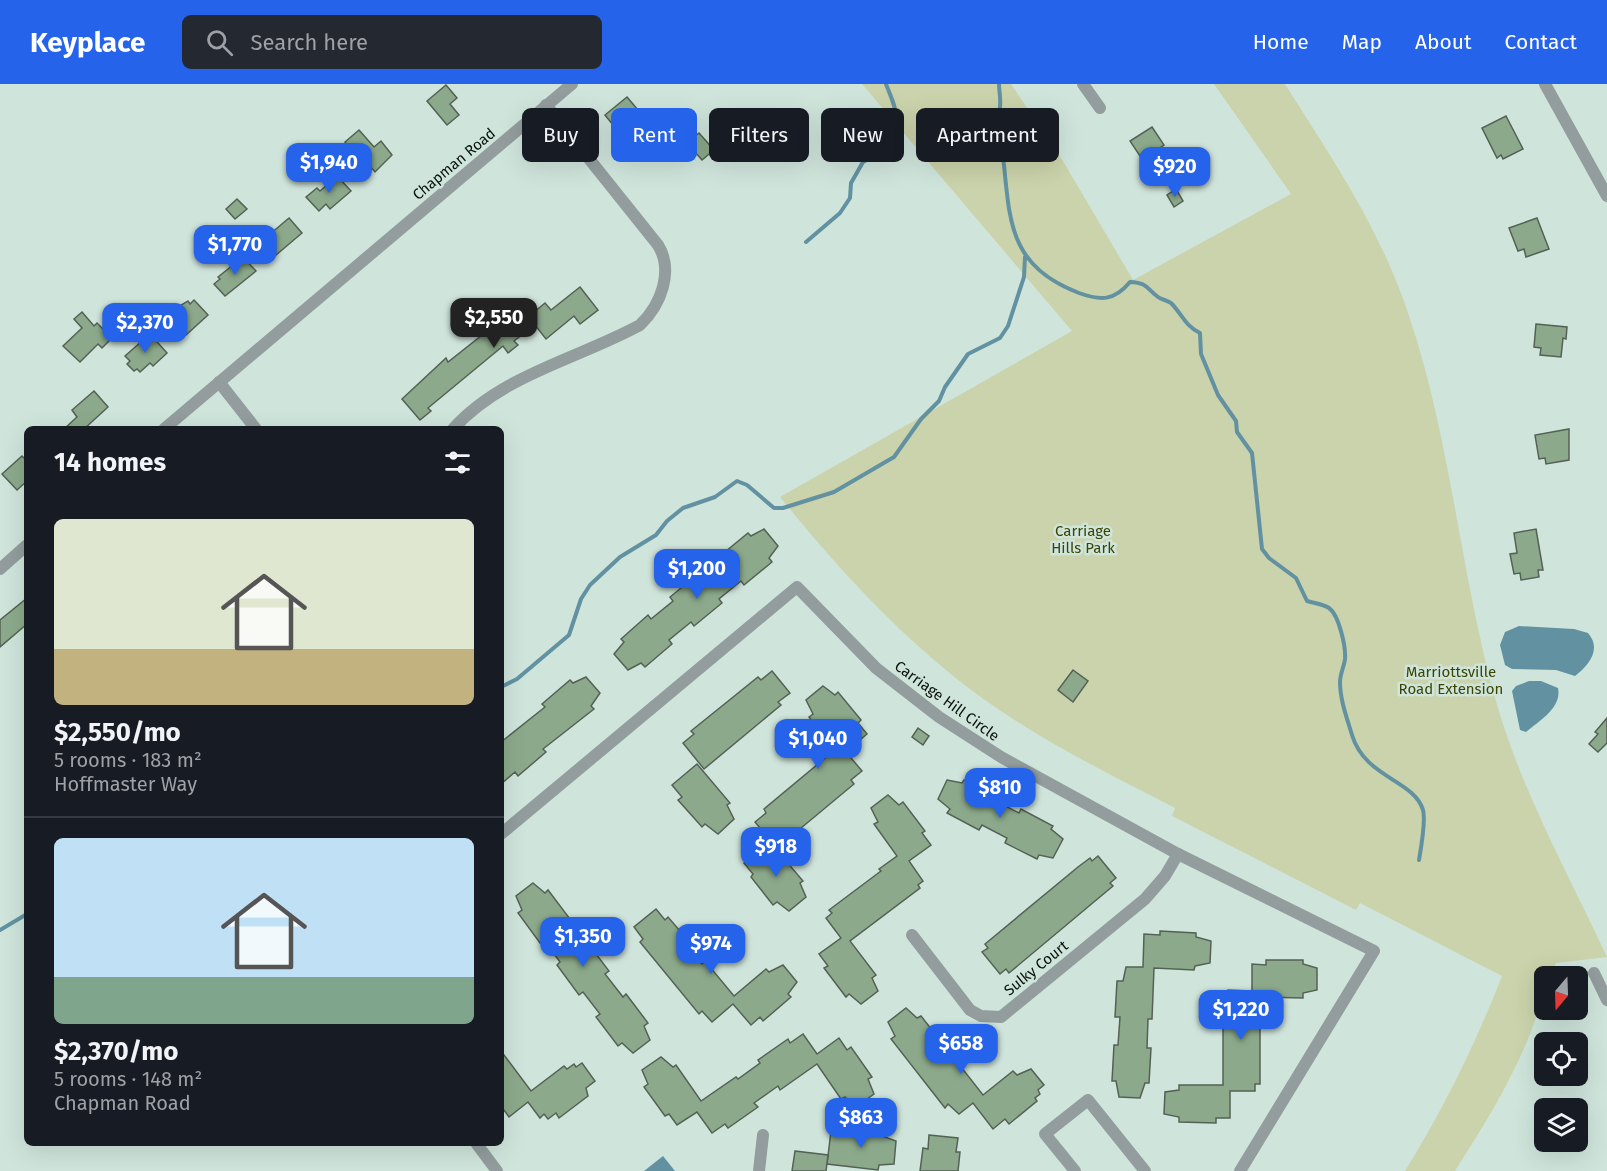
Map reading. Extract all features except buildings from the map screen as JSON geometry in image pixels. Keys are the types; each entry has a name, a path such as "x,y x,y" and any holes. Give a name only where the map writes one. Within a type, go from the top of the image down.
{"street":[{"name":"Chapman Road","path":"168,426 572,84"},
{"path":"1083,84 1100,108"},
{"path":"1545,84 1607,196"},
{"path":"456,426 466,414 489,396 640,325 651,315 662,287 666,265 658,245 546,105"},
{"path":"219,382 254,426"},
{"path":"0,569 24,548"},
{"name":"Carriage Hill Circle","path":"504,831 797,587 876,668 939,717 1001,757 1178,854 1374,951 1240,1171"},
{"name":"Sulky Court","path":"912,935 970,1010 981,1016 1001,1017 1145,898 1165,876 1178,854"},
{"path":"1594,973 1607,1000"},
{"path":"1075,1171 1045,1134 1088,1100 1145,1171"},
{"path":"759,1171 763,1135"},
{"path":"478,1146 497,1171"}],"green space":[{"name":"Carriage Hills Park","path":"862,84 1011,84 1027,108 916,108 916,148 904,133 904,108 882,108"},
{"name":"Carriage Hills Park","path":"1214,84 1285,84 1354,196 1398,284 1435,410 1473,603 1495,698 1531,798 1607,957 1556,963 1555,966 1534,966 1535,1020 1530,1034 1496,1104 1455,1171 1405,1171 1458,1076 1502,976 1360,903 1356,910 1172,816 1175,808 1076,756 1005,714 953,676 874,604 780,497 1072,331 928,162 1059,162 1059,155 1133,280 1291,194"}],"water":[{"path":"1519,626 1574,629 1588,633 1594,645 1594,651 1589,662 1575,676 1556,670 1512,669 1505,665 1500,645 1505,632"},
{"path":"1529,681 1541,681 1558,688 1558,695 1557,702 1549,713 1526,732 1520,730 1512,691 1516,686"},
{"path":"663,1156 675,1171 644,1171"}],"waterway":[{"path":"806,242 840,213 850,198 851,183 863,162 887,149 895,130 896,116 886,84"},
{"path":"999,84 1000,104 996,134 1003,161 1013,226 1027,257 1040,271 1057,283 1094,297 1113,296 1130,282 1144,285 1158,297 1171,303 1187,323 1200,333 1201,354 1218,395 1236,421 1237,432 1252,453 1262,549 1269,558 1296,578 1307,601 1329,608 1336,617 1345,654 1340,689 1352,735 1367,761 1418,800 1423,810 1424,821 1419,860"},
{"path":"504,686 517,679 569,635 581,599 590,585 620,557 656,535 667,521 683,508 715,497 737,481 747,485 774,508 783,508 834,492 894,457 921,419 939,401 945,387 968,354 1000,338 1008,326 1024,277 1025,257"},
{"path":"0,930 24,916"}],"park label":[{"name":"Marriottsville Road Extension","path":"1451,680"}]}
